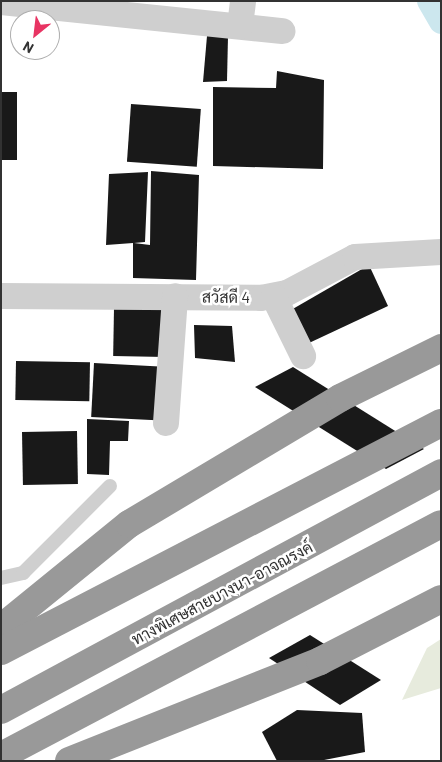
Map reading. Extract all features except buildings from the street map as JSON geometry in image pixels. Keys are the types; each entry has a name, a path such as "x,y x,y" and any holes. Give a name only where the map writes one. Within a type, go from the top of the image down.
{"highway":[{"path":"1,628 129,524 340,398 441,348"},
{"path":"1,651 441,423"},
{"name":"ทางพิเศษสายบางนา-อาจณรงค์","path":"1,710 441,474"},
{"path":"1,756 441,524"},
{"path":"69,761 320,661 441,598"}],"street":[{"path":"1,2 242,14 283,31"},
{"name":"สวัสดี 4","path":"1,296 274,297 354,257 433,252"},
{"path":"166,423 175,296"},
{"path":"274,297 303,356"}],"lane":[{"path":"1,578 24,573 110,486"}],"shaded area":[{"path":"441,639 441,688 402,700 427,648"}],"waterway":[{"path":"429,1 441,22"}]}
